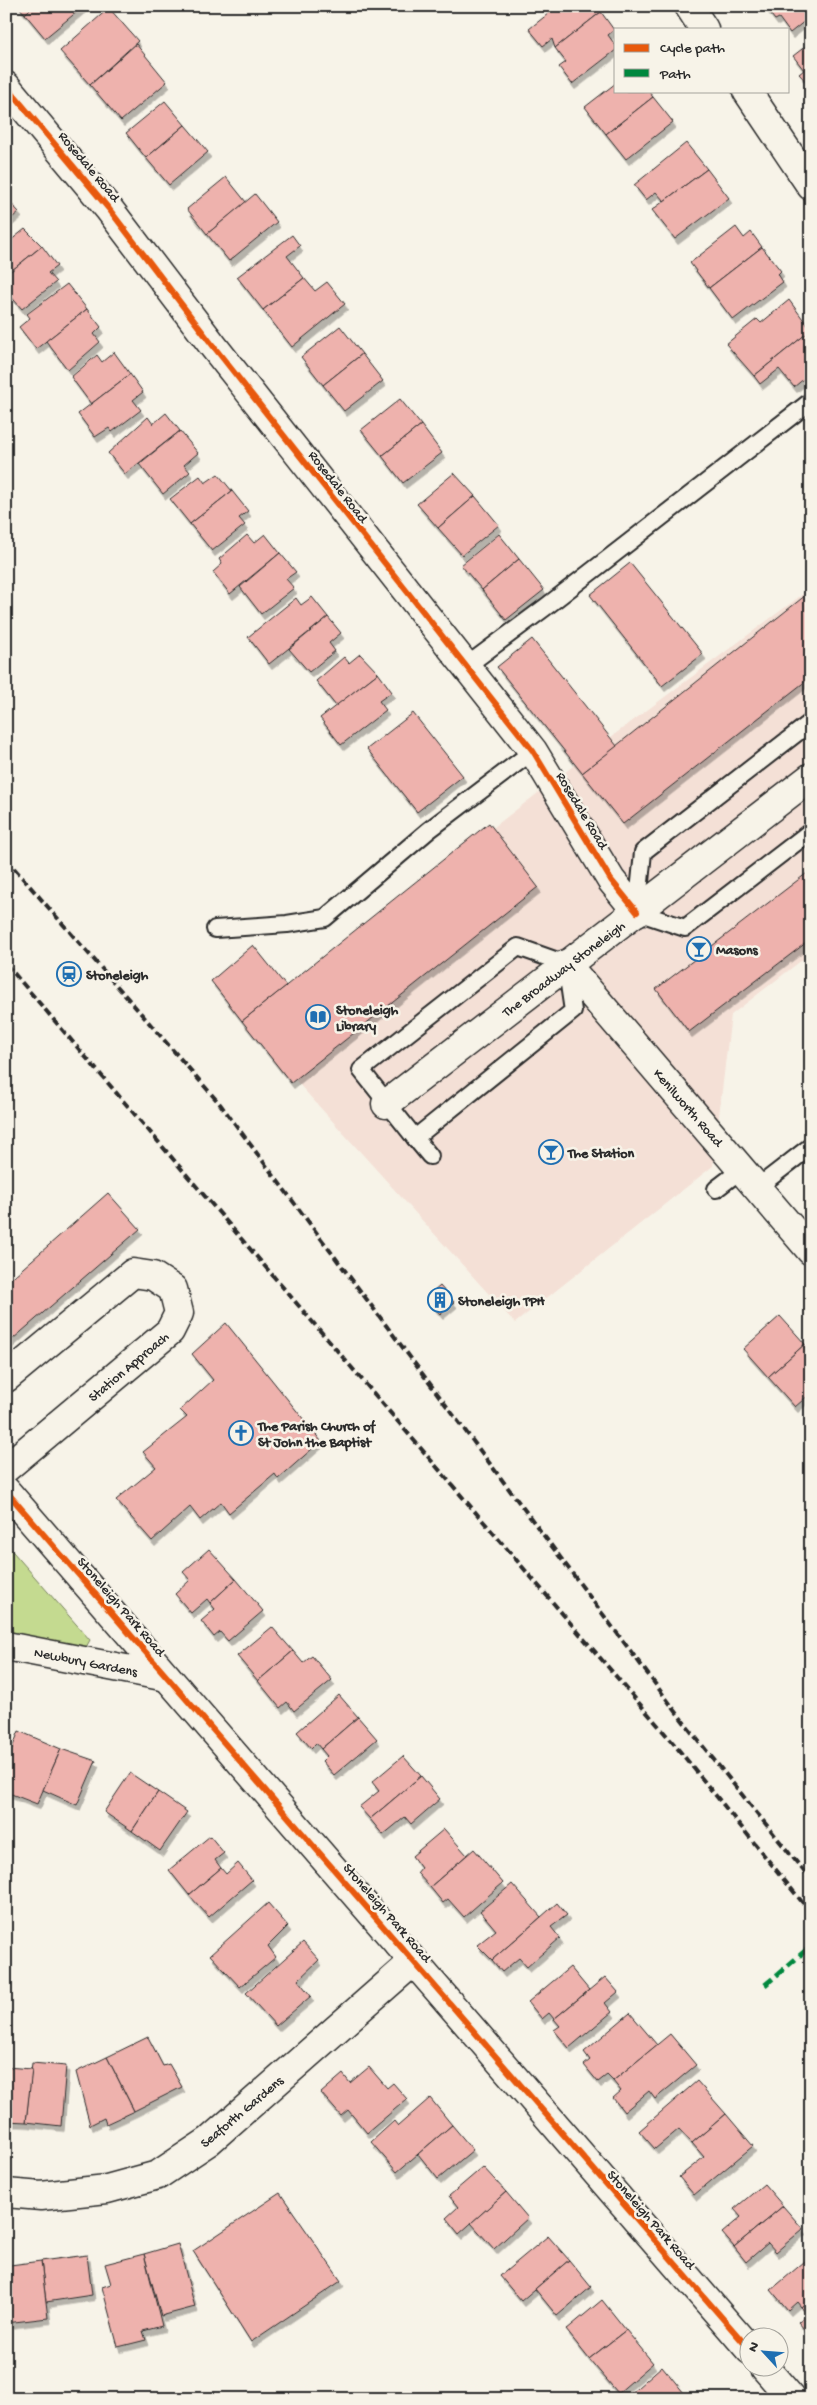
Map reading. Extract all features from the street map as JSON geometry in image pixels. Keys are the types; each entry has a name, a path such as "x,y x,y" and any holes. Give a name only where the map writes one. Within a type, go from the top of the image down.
{"street":[{"path":"689,6 703,28"},
{"name":"Rosedale Road","path":"6,86 109,208 214,348 533,751 611,880 636,912"},
{"path":"747,92 811,186"},
{"name":"The Broadway Stoneleigh","path":"386,1104 811,777"},
{"name":"Kenilworth Road","path":"566,964 811,1250"},
{"name":"Station Approach","path":"6,1378 133,1273 153,1276 173,1289 179,1313 170,1331 6,1468"},
{"name":"Stoneleigh Park Road","path":"6,1491 740,2338"},
{"name":"Newbury Gardens","path":"6,1646 167,1677"},
{"name":"Seaforth Gardens","path":"6,2193 41,2196 108,2189 158,2175 209,2141 414,1960"},
{"path":"774,2378 792,2399"}],"lane":[{"path":"465,667 547,606 811,401"},
{"path":"811,722 643,852 636,912 685,928 811,831"},
{"path":"215,929 287,924 324,918 429,830 533,751"},
{"path":"415,1138 573,1011 566,964 518,947 361,1070 386,1104 430,1156"},
{"path":"716,1189 750,1178 811,1146"}],"shaded area":[{"path":"811,588 811,953 731,1015 713,1166 515,1323 242,1021 603,743"}],"green space":[{"path":"6,1544 90,1640 85,1649 6,1637"}],"building":[{"path":"18,6 33,6 25,14"},
{"path":"33,6 84,6 45,38 25,14"},
{"path":"558,6 596,6 601,12 555,48 552,39 543,46 529,29"},
{"path":"764,6 811,6 811,16 790,33 790,28 786,28 779,18 775,20"},
{"path":"109,8 138,41 90,85 60,51"},
{"path":"601,12 614,30 608,35 614,43 614,52 572,84 559,67 566,62 555,48"},
{"path":"811,42 811,87 799,74 804,70 793,56"},
{"path":"136,44 167,82 121,121 90,85"},
{"path":"614,85 614,92 649,92 653,97 606,134 585,107"},
{"path":"653,97 673,122 626,159 606,134"},
{"path":"165,101 185,125 146,158 126,133"},
{"path":"185,125 208,152 169,185 146,158"},
{"path":"686,143 707,169 664,201 656,192 646,200 634,185"},
{"path":"707,169 729,198 675,239 652,210"},
{"path":"226,177 246,202 207,234 187,209"},
{"path":"255,194 277,222 229,261 207,234"},
{"path":"6,198 19,212 6,223"},
{"path":"736,227 744,238 751,232 762,247 709,288 690,263"},
{"path":"25,229 42,246 6,275 6,236 10,241"},
{"path":"292,235 300,246 287,256 304,278 263,310 237,277"},
{"path":"42,246 57,266 48,273 56,282 22,309 6,291 6,275"},
{"path":"762,247 781,271 778,274 783,282 733,320 709,288"},
{"path":"304,278 315,291 327,282 345,304 292,347 263,310"},
{"path":"67,284 87,309 36,349 19,327 30,318 27,314"},
{"path":"789,300 811,330 754,376 726,344 757,319 761,323"},
{"path":"87,309 101,327 94,334 100,342 68,370 46,341"},
{"path":"340,326 362,354 323,385 301,357"},
{"path":"811,330 811,373 794,387 779,369 760,384 754,376"},
{"path":"114,352 130,374 91,404 71,377 97,355 102,362"},
{"path":"362,354 383,381 344,411 323,385"},
{"path":"130,374 143,392 133,400 141,410 112,432 109,428 95,437 78,414"},
{"path":"400,399 421,425 382,456 361,430"},
{"path":"166,413 180,431 125,474 108,453 148,417 153,424"},
{"path":"421,425 442,453 403,483 382,456"},
{"path":"180,431 198,453 184,465 190,472 163,494 139,464"},
{"path":"454,473 475,496 438,528 417,504"},
{"path":"218,474 232,491 190,524 170,499 200,476 205,483"},
{"path":"232,491 248,511 239,518 245,525 212,551 190,524"},
{"path":"475,496 499,525 462,555 438,528"},
{"path":"265,534 280,553 230,594 213,572 222,564 219,559 247,535 254,543"},
{"path":"499,534 519,559 482,590 461,565"},
{"path":"280,553 296,572 286,579 294,588 261,614 240,587"},
{"path":"519,559 544,590 506,620 482,590"},
{"path":"630,563 703,654 662,686 590,595"},
{"path":"811,591 811,677 623,824 582,773"},
{"path":"312,597 328,617 269,664 248,637 296,598 301,605"},
{"path":"328,617 341,633 329,643 335,651 309,672 289,649"},
{"path":"532,639 617,746 582,773 497,667"},
{"path":"360,654 378,673 336,706 316,681 344,657 349,663"},
{"path":"378,673 392,692 379,701 386,710 341,745 320,718"},
{"path":"413,713 463,776 417,812 367,749"},
{"path":"489,823 538,887 291,1083 242,1021"},
{"path":"811,870 811,939 689,1032 656,989"},
{"path":"253,945 286,986 242,1021 211,981"},
{"path":"108,1193 140,1229 6,1345 6,1283"},
{"name":"Stoneleigh TPH","path":"440,1286 454,1302 440,1314 426,1298"},
{"path":"780,1316 805,1344 768,1377 743,1349"},
{"name":"The Parish Church of St John the Baptist","path":"226,1323 321,1441 278,1479 275,1474 229,1513 221,1502 200,1520 190,1507 152,1541 116,1500 156,1467 143,1452 187,1417 180,1410 213,1380 192,1354"},
{"path":"805,1344 811,1351 811,1393 795,1407 768,1377"},
{"path":"209,1549 236,1579 210,1603 207,1599 191,1613 175,1594 190,1580 183,1572"},
{"path":"236,1579 263,1611 228,1641 220,1632 214,1637 201,1621 215,1609 210,1603"},
{"path":"272,1627 293,1651 258,1681 237,1656"},
{"path":"293,1651 303,1663 312,1656 332,1680 294,1711 287,1702 280,1708 258,1681"},
{"path":"339,1695 358,1717 321,1749 316,1743 311,1748 297,1732"},
{"path":"358,1717 377,1739 334,1775 322,1761 327,1756 321,1749"},
{"path":"19,1731 61,1749 37,1804 6,1792 6,1763"},
{"path":"61,1749 96,1761 77,1805 43,1790"},
{"path":"403,1756 421,1776 370,1819 359,1807 379,1791 372,1782"},
{"path":"130,1773 158,1792 132,1831 104,1812"},
{"path":"421,1776 440,1799 411,1824 405,1817 383,1835 370,1819"},
{"path":"158,1792 187,1812 160,1851 132,1831"},
{"path":"444,1829 467,1855 430,1887 417,1873 421,1868 412,1856"},
{"path":"210,1836 224,1853 215,1860 221,1868 189,1895 169,1870"},
{"path":"474,1849 503,1883 464,1917 448,1899 443,1903 430,1887"},
{"path":"238,1863 252,1880 209,1917 189,1895 221,1868 226,1874"},
{"path":"512,1884 541,1917 492,1960 477,1945 496,1930 480,1911"},
{"path":"268,1903 288,1926 268,1946 276,1957 240,1987 210,1955"},
{"path":"557,1903 567,1915 551,1927 560,1938 527,1967 519,1958 502,1972 492,1960"},
{"path":"303,1942 319,1960 298,1980 311,1996 276,2026 246,1993"},
{"path":"570,1967 589,1990 554,2019 549,2013 542,2019 528,2002"},
{"path":"605,1977 618,1992 605,2003 612,2012 569,2048 554,2030 560,2026 554,2019"},
{"path":"630,2013 657,2045 613,2081 607,2075 598,2082 584,2065 590,2060 584,2052"},
{"path":"670,2034 696,2065 655,2099 649,2091 624,2112 613,2098 621,2091 613,2081"},
{"path":"148,2037 163,2066 169,2064 182,2087 134,2111 107,2057"},
{"path":"107,2057 134,2111 106,2124 104,2118 90,2125 76,2072"},
{"path":"32,2063 66,2066 61,2126 26,2122"},
{"path":"6,2067 32,2069 26,2122 6,2121"},
{"path":"369,2067 387,2088 393,2083 407,2099 367,2133 348,2110 341,2116 321,2093 343,2074 350,2083"},
{"path":"697,2081 726,2114 692,2143 679,2129 655,2149 639,2131"},
{"path":"430,2098 452,2125 397,2172 371,2142 394,2121 398,2126"},
{"path":"726,2114 753,2146 694,2195 679,2177 704,2157 692,2143"},
{"path":"452,2125 473,2150 438,2179 418,2154"},
{"path":"483,2167 506,2192 459,2234 446,2218 458,2207 449,2196"},
{"path":"764,2184 783,2206 734,2247 722,2233 741,2217 734,2209"},
{"path":"506,2192 528,2218 494,2249 471,2223"},
{"path":"280,2193 341,2281 251,2342 193,2251"},
{"path":"783,2206 803,2229 776,2252 768,2243 746,2262 734,2247"},
{"path":"548,2236 569,2260 521,2301 500,2276"},
{"path":"178,2244 195,2307 161,2316 144,2254"},
{"path":"144,2254 162,2326 143,2331 146,2340 118,2347 102,2287 111,2284 105,2264"},
{"path":"87,2255 92,2295 46,2302 41,2261"},
{"path":"811,2256 811,2299 801,2307 797,2302 788,2310 771,2290"},
{"path":"569,2260 591,2287 557,2316 535,2289"},
{"path":"41,2261 48,2318 6,2323 6,2271 10,2271 10,2265"},
{"path":"811,2299 811,2337 798,2322 807,2314 801,2307"},
{"path":"602,2300 626,2330 589,2359 566,2330"},
{"path":"626,2330 653,2363 618,2393 589,2359"},
{"path":"662,2366 684,2393 678,2399 633,2399 629,2395"}],"railway":[{"path":"6,859 220,1104 689,1729 811,1880"},
{"path":"6,964 674,1744 811,1913"}],"marked path":[{"path":"765,1985 811,1946"}],"cycle path":[{"path":"6,86 109,209 214,347 533,751 611,880 637,912"},
{"path":"6,1491 740,2338"}],"place":[{"name":"Masons","path":"699,949"},
{"name":"Stoneleigh","path":"69,974"},
{"name":"Stoneleigh Library","path":"318,1017"},
{"name":"The Station","path":"551,1152"},
{"name":"Stoneleigh TPH","path":"440,1300"},
{"name":"The Parish Church of St John the Baptist","path":"241,1433"}]}
